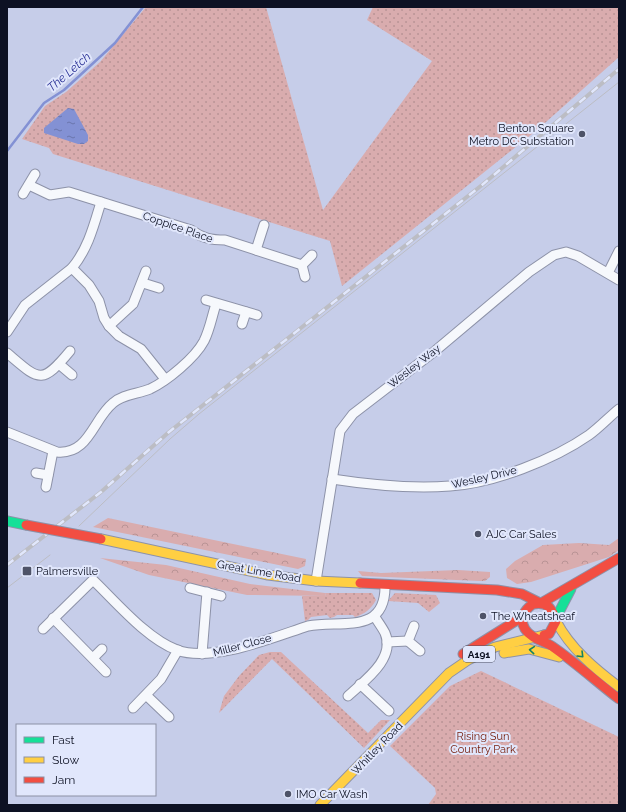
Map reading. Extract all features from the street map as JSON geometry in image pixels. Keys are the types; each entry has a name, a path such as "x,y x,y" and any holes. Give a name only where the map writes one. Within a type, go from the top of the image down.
{"main road":[{"name":"Great Lime Road","path":"7,521 101,539 268,575 316,581 497,590 515,593 540,602"},
{"path":"540,602 571,588 593,572 619,558"},
{"path":"556,619 571,588"},
{"path":"515,593 522,603 526,630 553,647 619,699"},
{"path":"540,602 552,609 564,635 580,655 619,687"},
{"name":"A191","path":"523,616 528,606 540,602"},
{"name":"Whitley Road","path":"431,690 444,672 459,657 523,616"},
{"name":"A191","path":"535,637 548,634 554,627 556,619"},
{"name":"Whitley Road","path":"320,805 431,690 458,666 479,654 508,643 535,637"},
{"path":"431,690 479,662 508,652 522,649 539,650 569,660"}],"street":[{"path":"23,194 35,174"},
{"name":"Coppice Place","path":"29,185 50,195 69,192 191,230 198,236 214,241 225,240 302,265"},
{"path":"7,330 26,305 72,268 82,256 91,235 101,202"},
{"path":"256,250 264,225"},
{"path":"608,272 619,251"},
{"name":"Wesley Way","path":"316,581 340,431 352,414 435,351 529,272 554,255 566,252 608,272 619,280"},
{"path":"304,277 302,265 312,255"},
{"path":"72,268 89,285 99,301 104,318 109,326 119,336 141,349 150,358 165,379"},
{"path":"109,326 133,304 143,283 146,271"},
{"path":"143,283 159,288"},
{"path":"206,300 257,316"},
{"path":"7,432 53,451 66,452 80,447 112,404 125,396 150,389 165,379 200,348 206,336 216,304"},
{"path":"242,324 246,312"},
{"path":"7,353 35,376 42,376 50,374 70,351"},
{"path":"59,364 72,375"},
{"name":"Wesley Drive","path":"332,479 382,486 420,487 452,486 497,477 531,466 559,453 590,434 619,409"},
{"path":"46,486 53,451"},
{"path":"36,473 48,475"},
{"name":"Miller Close","path":"42,629 93,580 160,640 178,650 202,654 232,650 308,626 321,624 354,624 375,617"},
{"path":"348,696 378,667 383,659 387,642 385,633 375,617 383,606 385,585"},
{"path":"190,588 221,596"},
{"path":"202,654 207,592"},
{"path":"53,618 106,672"},
{"path":"408,641 414,626"},
{"path":"387,642 408,641 420,651"},
{"path":"93,658 102,649"},
{"path":"133,708 161,679 178,650"},
{"path":"360,684 389,711"},
{"path":"146,695 169,717"}],"green space":[{"path":"146,7 266,7 323,210 432,61 367,20 373,7 619,7 619,57 537,130 342,286 330,241 53,154 49,148 22,139 45,106 66,92 100,62"},
{"path":"108,518 306,559 305,566 298,569 93,527"},
{"path":"619,538 619,550 609,557 531,582 517,584 507,578 506,569 515,561 543,545 579,543 609,545"},
{"path":"100,558 166,565 250,584 325,593 326,596 247,595 149,575"},
{"path":"458,570 490,572 490,577 485,581 480,581 362,576 358,571 381,573"},
{"path":"325,593 372,593 376,600 367,611 355,617 353,615 337,615 330,618 327,615 311,617 305,621 302,596 326,596"},
{"path":"395,593 436,595 440,603 429,612 418,603 388,601"},
{"path":"270,652 281,652 368,733 381,720 390,720 364,748 272,659 219,713 224,696 239,676 259,655"},
{"name":"Rising Sun Country Park","path":"481,671 619,737 619,805 428,805 436,794 435,788 390,746 450,686"}],"water":[{"path":"68,108 74,109 88,135 88,141 84,144 78,144 44,133 44,128"}],"waterway":[{"name":"The Letch","path":"7,151 44,103 64,90 115,43 143,7"}],"tram line":[{"path":"79,526 170,439 199,414 619,82"},
{"path":"7,588 50,555"}],"railway":[{"path":"7,565 101,492 169,432 482,185 619,69"}],"traffic: fast":[{"path":"7,521 26,525"},
{"path":"556,618 571,589"}],"traffic: slow":[{"path":"101,539 268,575 316,581 360,583"},
{"path":"556,621 576,649 601,673 619,687"},
{"path":"320,805 449,673 468,660 495,647 544,635"},
{"path":"504,653 529,649 559,657"}],"traffic: jam":[{"path":"26,525 101,539"},
{"path":"543,602 619,558"},
{"path":"360,583 497,590 522,594 538,602"},
{"path":"544,635 549,634 556,621 549,607 538,603 533,604 523,615 522,622 525,629 534,638 550,645 562,653 619,699"},
{"path":"463,654 522,617"}],"place":[{"name":"Benton Square Metro DC Substation","path":"582,134"},
{"name":"AJC Car Sales","path":"478,534"},
{"name":"Palmersville","path":"27,571"},
{"name":"The Wheatsheaf","path":"483,616"},
{"name":"IMO Car Wash","path":"288,794"}]}
